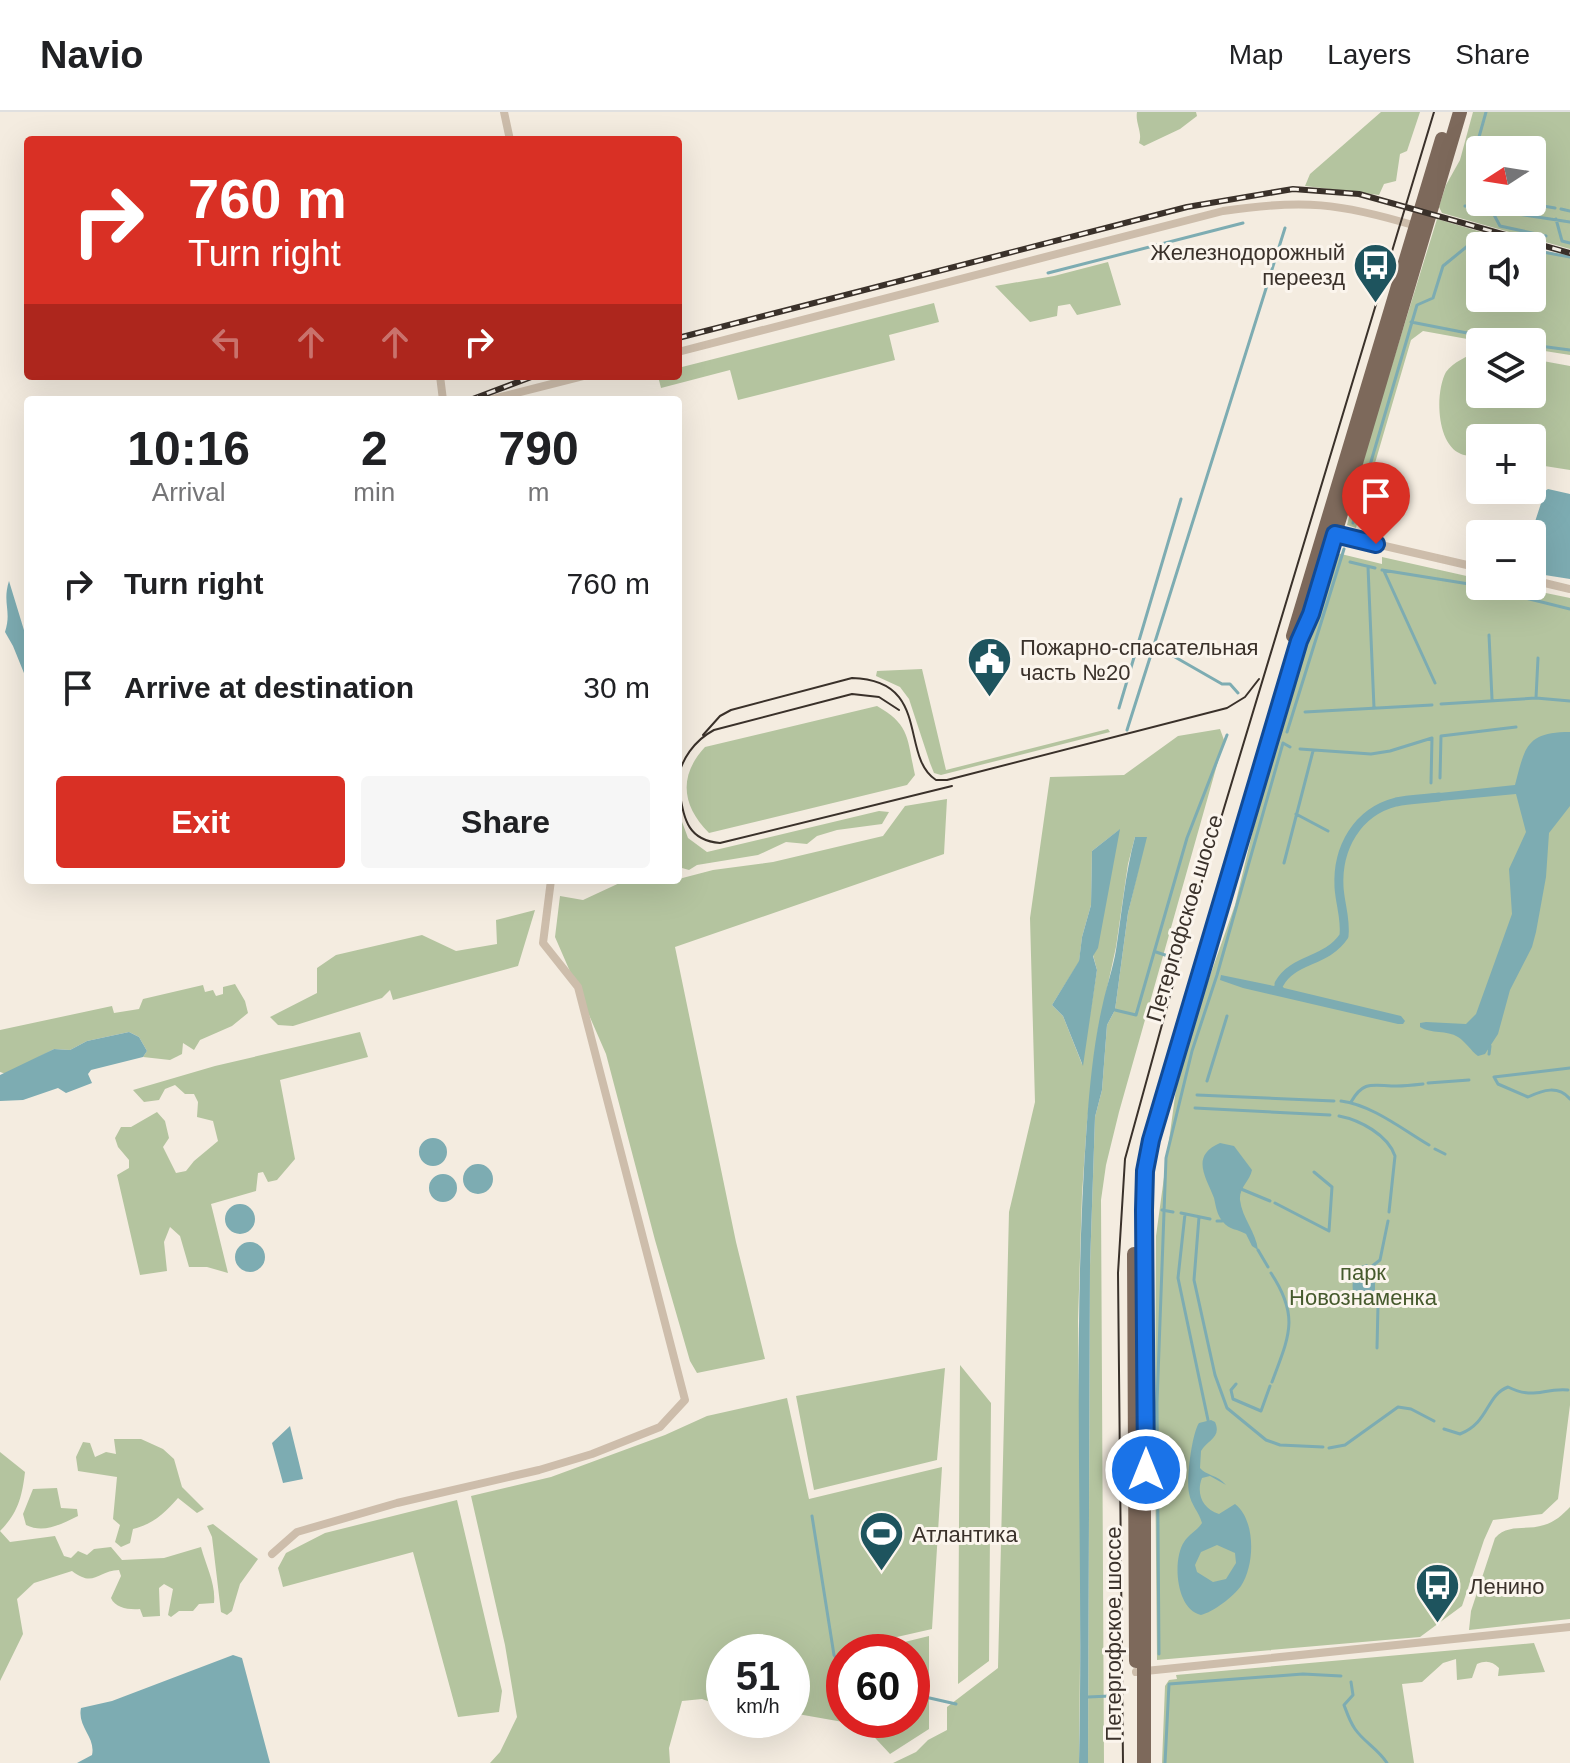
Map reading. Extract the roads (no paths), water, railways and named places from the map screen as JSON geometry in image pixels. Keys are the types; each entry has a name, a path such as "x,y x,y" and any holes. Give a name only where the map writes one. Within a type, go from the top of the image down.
{"main road":[{"name":"Петергофское шоссе","path":"1135,1763 1140,1671 1147,1156 1299,641 1311,614 1330,533 1451,112"},
{"name":"Петергофское шоссе","path":"1420,227 1460,112"},
{"name":"Петергофское шоссе","path":"1140,1671 1144,1763"}],"street":[{"path":"504,112 509,136"},
{"path":"682,351 1223,211 1275,204 1316,203 1361,210 1420,227"},
{"path":"505,396 567,380"},
{"path":"1330,533 1466,565"},
{"path":"1546,583 1570,589"},
{"path":"272,1554 297,1532 397,1503 592,1454 660,1427 685,1400 578,987 543,943 550,884"},
{"path":"1140,1671 1570,1627"}],"water":[{"path":"1546,490 1570,494 1570,579 1546,575 1546,520 1536,520 1541,504 1546,504"},
{"path":"9,581 24,630 24,673 5,632 8,618 6,595"},
{"path":"1570,732 1570,806 1549,833 1546,877 1532,947 1510,990 1498,1034 1485,1054 1478,1056 1458,1037 1424,1029 1420,1023 1466,1024 1476,1014 1512,914 1509,869 1526,832 1516,794 1430,802 1430,794 1515,785 1530,744 1544,735"},
{"path":"1120,829 1098,948 1093,956 1097,970 1083,1066 1063,1016 1052,1005 1079,961 1091,905 1092,851"},
{"path":"1135,837 1147,837 1128,913 1115,1010 1107,1025 1102,1090 1095,1117 1090,1266 1088,1763 1079,1763 1082,1202 1097,1032 1115,957"},
{"path":"1285,974 1284,988 1401,1016 1405,1021 1398,1024 1220,980 1221,975 1274,986"},
{"path":"129,1032 139,1037 147,1051 143,1057 91,1070 88,1074 92,1083 66,1093 58,1088 23,1100 0,1101 0,1075 54,1049 70,1050 87,1041"},
{"path":"433,1138 443,1142 447,1152 443,1162 433,1166 423,1162 419,1152 423,1142"},
{"path":"1220,1143 1234,1146 1252,1170 1241,1191 1240,1200 1258,1250 1246,1234 1223,1222 1204,1175 1205,1154"},
{"path":"478,1164 484,1165 492,1173 492,1185 484,1193 478,1194 472,1193 464,1185 463,1179 464,1173 472,1165"},
{"path":"443,1174 453,1178 457,1188 453,1198 443,1202 433,1198 429,1188 433,1178"},
{"path":"240,1204 250,1209 255,1219 250,1229 240,1234 230,1229 225,1219 230,1209"},
{"path":"250,1242 261,1246 265,1257 261,1268 250,1272 239,1268 235,1257 239,1246"},
{"path":"1367,1264 1375,1273 1375,1290 1369,1302 1357,1302 1353,1280 1358,1267"},
{"path":"1211,1420 1217,1427 1215,1435 1201,1451 1200,1468 1226,1485 1210,1476 1202,1478 1202,1500 1219,1514 1235,1504 1247,1521 1251,1543 1249,1567 1241,1586 1222,1604 1201,1615 1186,1604 1181,1594 1178,1572 1180,1550 1202,1523 1188,1487 1192,1446 1199,1423","holes":["1217,1545 1235,1553 1236,1563 1226,1579 1213,1582 1197,1572 1195,1565 1201,1552"]},
{"path":"290,1426 303,1479 283,1483 272,1443"},
{"path":"233,1655 242,1658 270,1763 77,1763 92,1755 93,1749 80,1715 81,1708 112,1701"}],"waterway":[{"path":"1479,136 1486,112"},
{"path":"1465,206 1570,222"},
{"path":"1546,206 1555,208"},
{"path":"1561,209 1570,211"},
{"path":"1495,216 1500,226 1528,232"},
{"path":"1556,219 1562,241 1570,243"},
{"path":"1048,273 1243,223"},
{"path":"1238,693 1230,684 1222,684 1154,645 1285,228"},
{"path":"1353,523 1417,305 1433,298 1443,266 1466,247"},
{"path":"1546,253 1570,257"},
{"path":"1411,322 1466,333"},
{"path":"1546,347 1570,350"},
{"path":"1119,708 1181,499"},
{"path":"1287,732 1344,549"},
{"path":"1350,562 1375,568"},
{"path":"1368,567 1374,708"},
{"path":"1382,570 1469,584 1570,609"},
{"path":"1384,571 1435,683"},
{"path":"1489,635 1492,699"},
{"path":"1127,730 1154,645"},
{"path":"1536,698 1538,658"},
{"path":"1441,704 1536,698 1570,701"},
{"path":"1305,712 1432,705"},
{"path":"1440,778 1441,736 1516,727"},
{"path":"1115,1010 1136,1015 1187,838 1227,735"},
{"path":"1300,749 1371,754 1432,738 1431,783"},
{"path":"1159,1654 1157,1403 1166,1158 1192,1051 1217,975 1283,743 1290,747"},
{"path":"1284,863 1313,751"},
{"path":"1279,984 1293,969 1328,951 1344,936 1339,873 1346,846 1360,823 1370,814 1396,802 1439,797"},
{"path":"1296,814 1328,831"},
{"path":"1156,952 1168,956"},
{"path":"1207,1081 1227,1016"},
{"path":"1489,1054 1490,1046"},
{"path":"1494,1077 1570,1068"},
{"path":"1494,1077 1498,1084 1528,1097 1555,1090 1570,1099"},
{"path":"1428,1083 1469,1080"},
{"path":"1351,1102 1360,1090 1370,1085 1423,1084"},
{"path":"1197,1095 1334,1101"},
{"path":"1341,1101 1375,1112 1429,1145"},
{"path":"1195,1108 1330,1115"},
{"path":"1339,1116 1372,1130 1391,1148 1395,1156 1389,1212"},
{"path":"1435,1149 1445,1154"},
{"path":"1275,1203 1329,1231 1332,1187 1314,1172"},
{"path":"1241,1189 1270,1201"},
{"path":"1162,1210 1173,1212"},
{"path":"1181,1213 1210,1219"},
{"path":"1185,1214 1178,1278 1208,1420"},
{"path":"1199,1217 1194,1280 1215,1375 1227,1408 1266,1440 1280,1445 1323,1447"},
{"path":"1217,1221 1222,1221"},
{"path":"1371,1267 1380,1260 1388,1221"},
{"path":"1258,1250 1268,1267"},
{"path":"1271,1273 1289,1315 1287,1339 1272,1382"},
{"path":"1373,1297 1378,1305 1377,1348"},
{"path":"1236,1384 1231,1390 1233,1399 1261,1411 1270,1386"},
{"path":"1444,1429 1460,1434 1469,1429 1477,1423 1495,1396 1508,1387 1525,1393 1568,1390"},
{"path":"1329,1448 1345,1445 1398,1407 1411,1409 1434,1421"},
{"path":"812,1516 831,1634"},
{"path":"1165,1763 1169,1684 1303,1674 1341,1676"},
{"path":"1351,1682 1353,1695 1344,1705 1349,1717 1359,1734 1387,1763"},
{"path":"1088,1697 1110,1696"},
{"path":"930,1698 956,1704"}],"tram line":[{"path":"1123,1763 1118,1273 1125,1159 1196,901 1434,112"},
{"path":"703,735 720,716 731,710 852,678 877,682 894,691 904,705 925,769 936,780 947,780 1227,708 1245,697 1259,679"},
{"path":"682,766 690,751 714,730 852,694 879,697 899,710"},
{"path":"682,805 692,831 708,841 720,843 952,786"}],"railway":[{"path":"682,337 1187,207 1293,189 1359,194 1570,253"},
{"path":"481,396 523,380"}],"place":[{"name":"Железнодорожный переезд","path":"1376,304"},
{"name":"Пожарно-спасательная часть №20","path":"989,699"},
{"name":"Атлантика","path":"881,1573"},
{"name":"Ленино","path":"1438,1625"}],"park label":[{"name":"парк Новознаменка","path":"1363,1284"}]}
